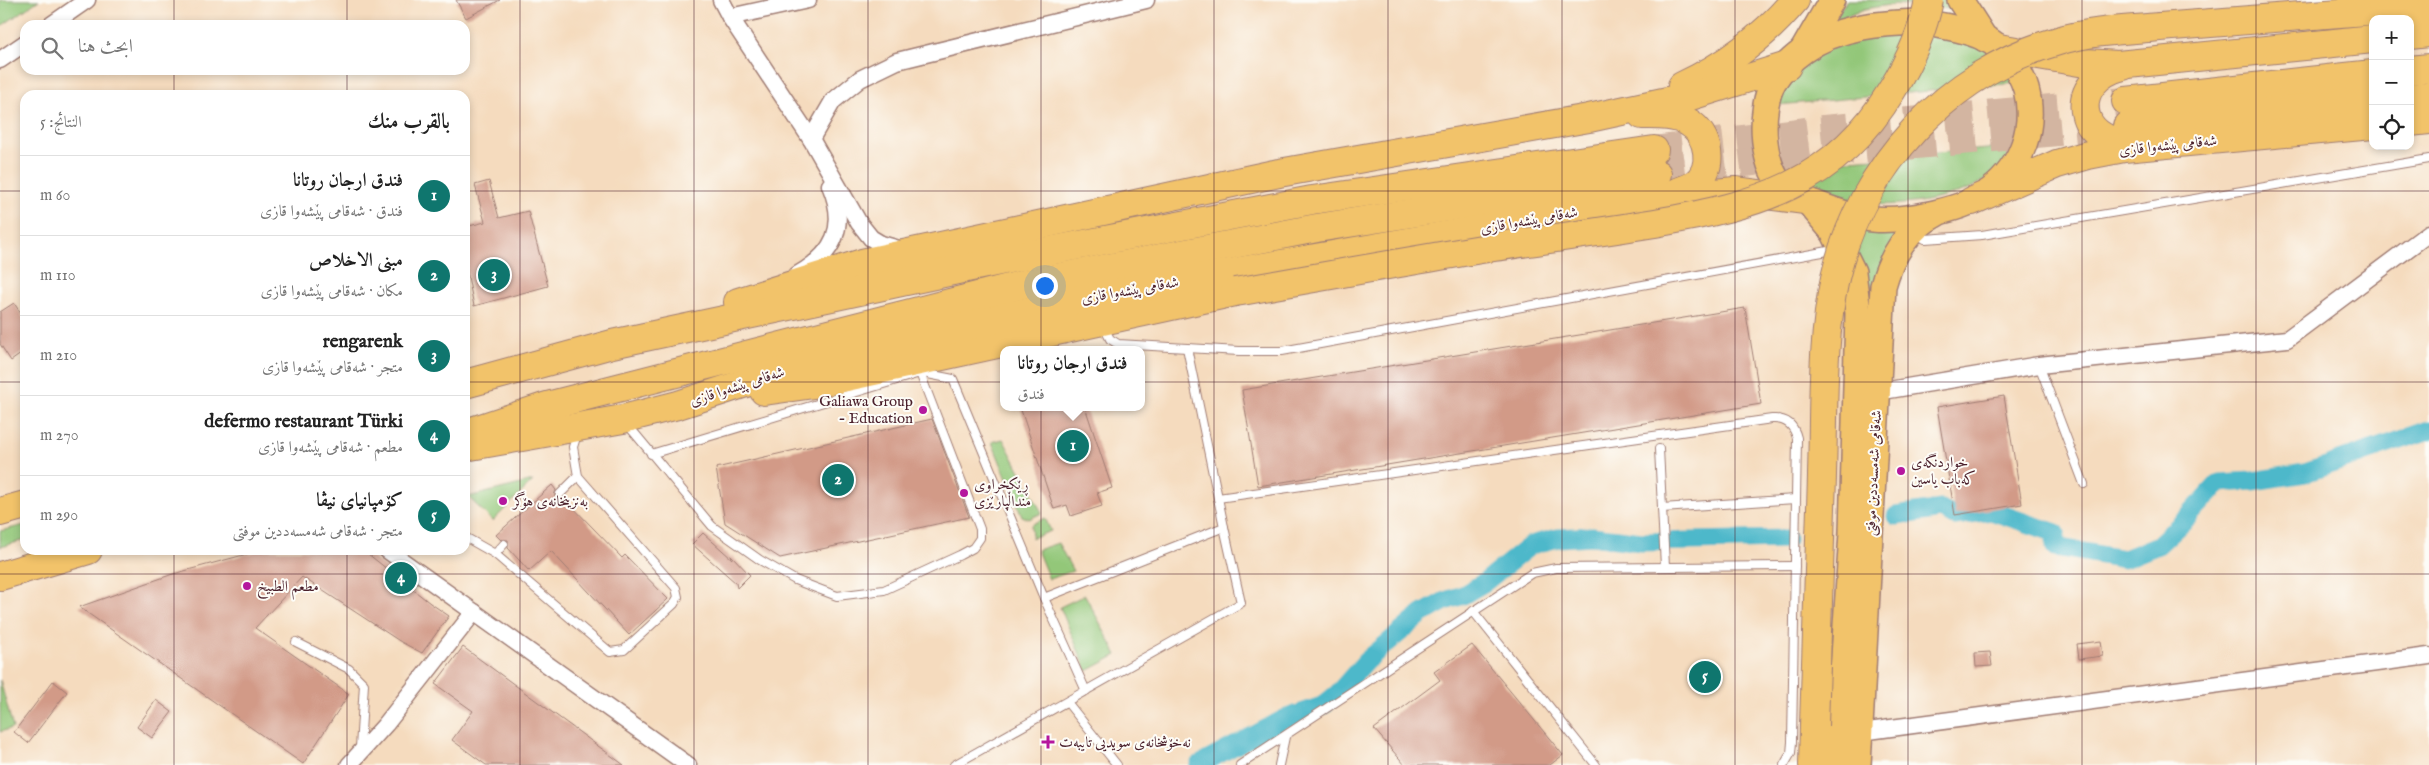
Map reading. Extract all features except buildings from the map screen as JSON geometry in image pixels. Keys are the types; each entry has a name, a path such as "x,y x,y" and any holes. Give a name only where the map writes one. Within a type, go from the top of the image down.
{"highway":[{"path":"1542,126 1658,95 1702,77 1740,54 1763,35 1796,0"},
{"path":"1000,346 1102,320 1235,292 1688,217 1768,197 1800,182 1829,162 1867,126 1887,98 1906,64 1922,25 1929,0"},
{"path":"1813,765 1826,344 1836,278 1856,218 1882,171 1916,129 1954,93 1983,72 2020,54 2059,40 2099,32 2429,6"},
{"path":"2414,35 2429,33"},
{"name":"شەقامی پێشەوا قازی","path":"1992,43 2086,64 2134,63 2369,39"},
{"name":"شەقامی پێشەوا قازی","path":"612,344 774,289 862,263 1279,173 1589,118 1691,96 1794,59"},
{"path":"2134,63 2108,70 2093,82 2086,99 2087,117 2097,133 2113,143 2156,145"},
{"path":"2414,70 2429,68"},
{"name":"شەقامی پێشەوا قازی","path":"2369,75 2126,114 2369,102"},
{"path":"2414,98 2429,96"},
{"path":"1589,118 1648,115 1675,117 1686,121 1696,128 1704,138 1707,162 1703,174 1695,184 1656,174"},
{"path":"2414,122 2429,120"},
{"name":"شەقامی پێشەوا قازی","path":"1960,205 2057,164 2088,155 2156,145 2369,125"},
{"name":"شەقامی پێشەوا قازی","path":"470,446 623,419 678,405 795,367 1084,298 1656,174"},
{"name":"شەقامی پێشەوا قازی","path":"470,431 547,406 1024,284 1318,228 1656,174"},
{"name":"شەقامی پێشەوا قازی","path":"470,383 612,344 1028,255 1312,200 1656,174 1735,191 1805,200"},
{"path":"678,405 910,369 1000,346"},
{"path":"0,512 20,506"},
{"path":"0,576 71,555"}],"main road":[{"path":"1794,59 1832,0"},
{"path":"1960,0 1992,43"},
{"name":"شەقامی پێشەوا قازی","path":"1922,22 1964,31 1992,43 2014,64 2024,82 2029,110 2028,134 2024,147 2004,178 1990,191 1960,205 1921,217 1873,219 1848,215 1805,200 1788,192 1780,182 1769,162 1764,127 1768,97 1774,81 1794,59 1838,33 1882,24 1922,22"},
{"name":"شەقامی شەمسەددین موفتی","path":"1805,200 1820,214 1834,233 1853,272 1858,313 1852,532 1837,765"},
{"name":"شەقامی شەمسەددین موفتی","path":"1858,765 1883,286 1889,263 1923,221 1960,205"}],"street":[{"path":"58,20 87,0"},
{"path":"721,0 730,17 811,139 859,223 871,238 892,249 919,250"},
{"path":"730,17 808,0"},
{"path":"811,139 833,101 860,79 897,61 1146,0"},
{"path":"0,60 20,46"},
{"path":"774,289 811,267 826,254 836,231 837,215 834,192 811,139"},
{"path":"1877,392 2039,365 2287,339 2429,233"},
{"path":"394,555 688,765"},
{"path":"349,765 386,724 474,612"},
{"path":"1861,732 2429,656"}],"lane":[{"path":"1913,232 1925,239 1982,235 2429,160"},
{"path":"1102,320 1107,336 1118,344 1253,352 1282,351 1842,249"},
{"path":"954,765 1241,602 1188,348"},
{"path":"2039,365 2084,484"},
{"path":"651,454 910,369 953,379 1044,598 1086,691"},
{"path":"623,419 712,526 788,576 837,596 884,590 960,556 973,548 980,538 980,529 910,369"},
{"path":"1218,498 1778,418 1789,423 1797,438 1792,747 1784,765"},
{"path":"470,540 495,554 610,652 624,650 674,604 678,597 676,588 578,476 572,447 576,435 584,426"},
{"path":"1659,449 1665,566"},
{"path":"560,494 578,476"},
{"path":"1662,508 1796,499"},
{"path":"1044,598 1224,527"},
{"path":"495,554 504,544"},
{"path":"1240,765 1285,737 1520,579 1544,570 1556,568 1665,566 1795,566"},
{"path":"1472,611 1596,765"},
{"path":"296,642 349,669 364,684 360,751"},
{"path":"1067,702 1117,765"},
{"path":"1279,765 1285,737"}],"green space":[{"path":"0,0 39,0 0,27"},
{"path":"1847,0 1953,0 1960,10 1895,4 1864,9 1830,24"},
{"path":"1900,33 1934,35 1983,47 2016,83 1778,105 1786,83 1805,64 1827,49 1859,38"},
{"path":"2012,147 2001,168 1984,181 1945,197 1900,204 1857,202 1831,196 1811,185 1788,165"},
{"path":"1837,226 1900,231 1871,301 1866,277"},
{"path":"1003,439 1042,513 1029,519 1022,516 992,442"},
{"path":"533,481 493,521 470,499 470,497"},
{"path":"1045,518 1051,531 1032,538 1031,525"},
{"path":"20,526 20,541 0,547 0,531"},
{"path":"1058,543 1073,571 1049,579 1037,550"},
{"path":"1085,595 1117,655 1087,671 1060,607"},
{"path":"0,680 13,728 0,732"}],"waterway":[{"path":"1896,516 1941,509 1955,516 1991,511 2056,533 2055,547 2124,559 2158,545 2188,517 2219,483 2253,481 2305,473 2429,430"},
{"path":"1199,765 1284,719 1322,706 1338,693 1366,661 1422,614 1445,601 1463,595 1485,582 1531,545 1558,538 1592,536 1642,542 1787,539"}],"tunnel":[{"path":"1654,150 1813,130 2126,101"},
{"path":"1657,174 1816,154 2115,127"}],"place":[{"name":"rengarenk","path":"494,275"},
{"name":"Galiawa Group - Education","path":"923,410"},
{"name":"فندق ارجان روتانا","path":"1073,446"},
{"name":"خواردنگەی کەباب یاسین","path":"1901,471"},
{"name":"مبنى الاخلاص","path":"838,480"},
{"name":"ڕێکخراوی منداڵپارێزی","path":"964,493"},
{"name":"بەنزینخانەی هۆگر","path":"503,501"},
{"name":"defermo restaurant Türki","path":"401,578"},
{"name":"مطعم الطبيخ","path":"247,586"},
{"name":"کۆمپانیای نیڤا","path":"1705,677"},
{"name":"نەخۆشخانەی سویدیی تایبەت","path":"1048,742"}]}
